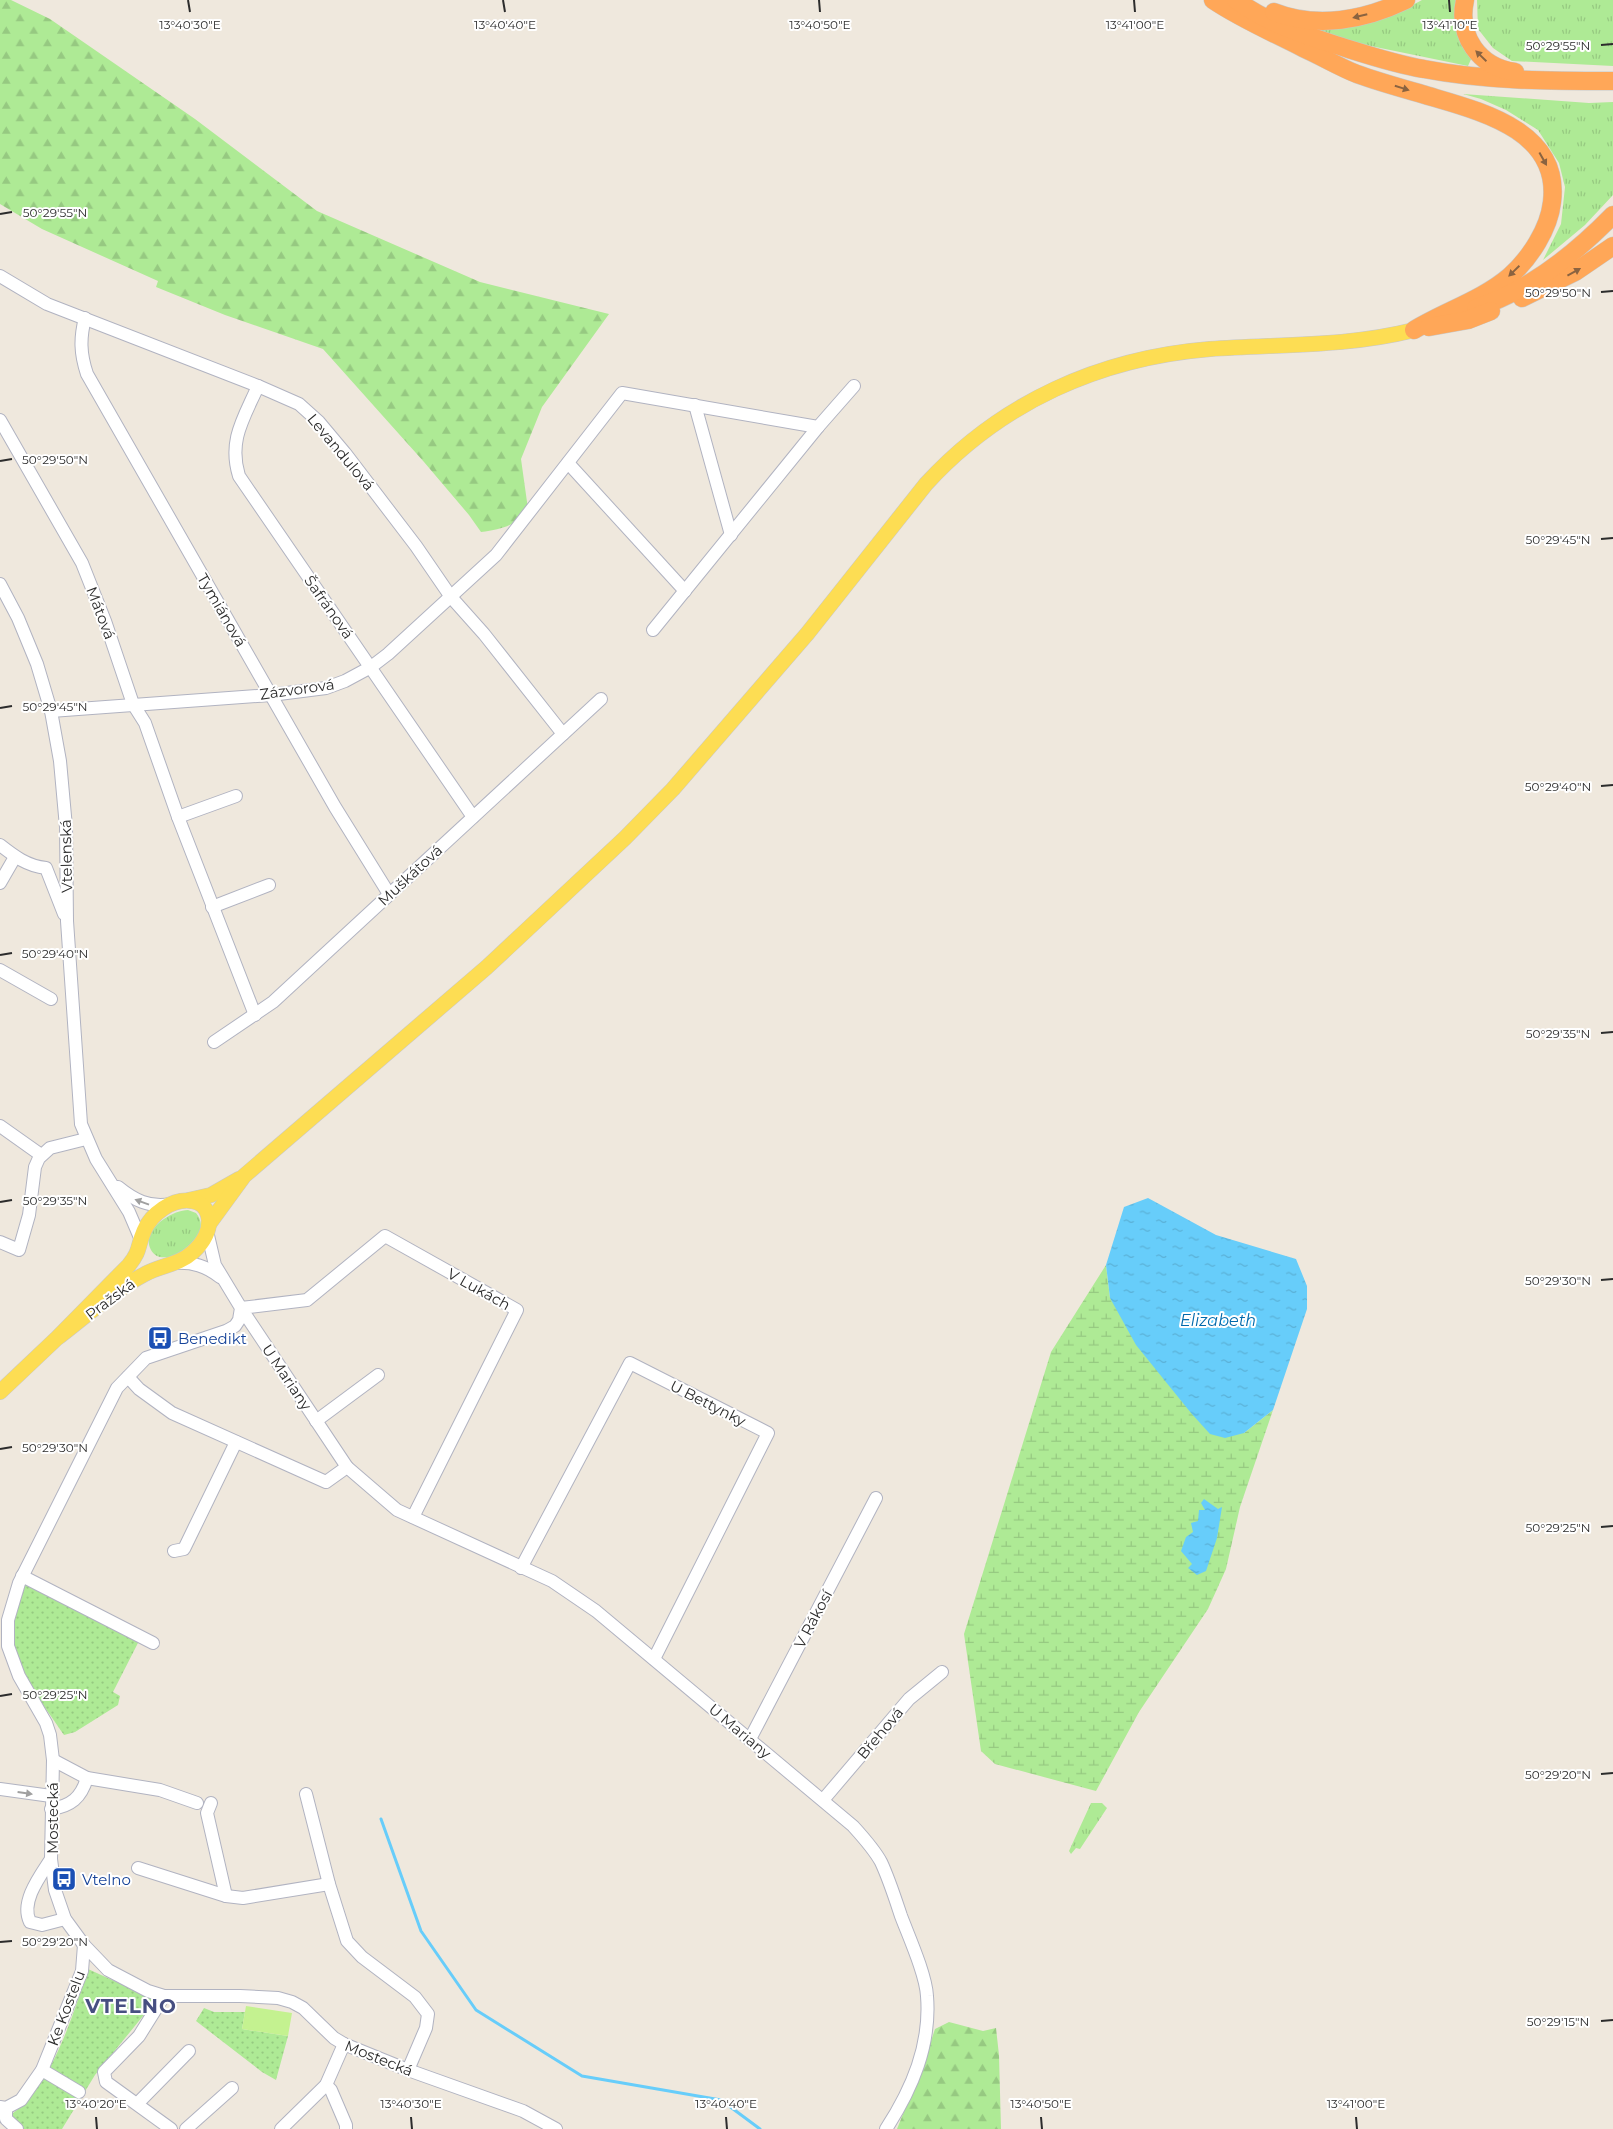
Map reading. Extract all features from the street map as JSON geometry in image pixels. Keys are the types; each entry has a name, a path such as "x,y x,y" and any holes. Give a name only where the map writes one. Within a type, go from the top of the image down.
{"highway":[{"path":"1212,0 1232,14 1356,74 1464,106 1503,121 1519,131 1533,144 1543,158 1550,174 1553,193 1551,211 1530,254 1510,276 1490,290 1414,330"},
{"path":"1236,0 1252,12 1300,34 1357,52 1424,69 1511,79 1613,81"},
{"path":"1244,0 1282,15 1308,21 1330,22 1375,12 1406,0"},
{"path":"1465,0 1462,12 1464,30 1470,44 1480,56 1494,66 1521,73 1591,74 1613,77"},
{"path":"1300,46 1392,72 1434,78 1511,87 1613,89"},
{"path":"1414,330 1488,304 1505,296 1558,264 1613,215"},
{"path":"1414,330 1468,320 1510,304 1575,272 1613,246"}],"main road":[{"path":"244,1176 486,967 625,838 719,739 807,634 943,464 974,439 1032,399 1054,388 1105,369 1128,363 1202,350 1356,341 1414,330"},
{"name":"Pražská","path":"0,1392 56,1339 129,1265 137,1255 145,1229 154,1216 182,1202 211,1195 244,1176"},
{"name":"Pražská","path":"56,1339 133,1282 147,1273 187,1256 198,1247 208,1228 244,1176"},
{"path":"182,1202 198,1202 205,1208 209,1217 208,1228"},
{"path":"140,1244 143,1257 147,1262 157,1266 171,1264"}],"street":[{"name":"Levandulová","path":"0,276 47,304 300,404 319,422 416,546 451,597 484,634 563,734"},
{"name":"Tymiánová","path":"85,318 80,338 81,357 87,374 335,807 388,894"},
{"name":"Šafránová","path":"258,386 235,446 234,459 239,476 473,817"},
{"path":"653,630 818,427 854,386"},
{"name":"Zázvorová","path":"51,711 271,694 326,688 345,681 371,667 388,654 496,554 622,393 695,405"},
{"path":"731,535 695,405 818,427"},
{"name":"Mátová","path":"0,420 82,563 105,621 133,704 145,723 212,907 256,1015"},
{"path":"568,463 685,590"},
{"name":"Vtelenská","path":"0,584 30,644 51,711 63,789 67,921 80,1124 100,1165 114,1184 133,1218 140,1244"},
{"name":"Muškátová","path":"214,1042 273,1002 601,699"},
{"path":"178,817 236,796"},
{"path":"0,845 15,857 34,866 46,868 67,921"},
{"path":"0,883 15,857"},
{"path":"212,907 269,885"},
{"path":"0,970 51,999"},
{"path":"0,1126 41,1155"},
{"path":"0,1242 19,1250 29,1215 35,1167 41,1155 50,1148 86,1139"},
{"name":"Vtelenská","path":"114,1184 140,1202 151,1205 182,1202"},
{"path":"208,1228 212,1258 222,1279 241,1308"},
{"name":"V Lukách","path":"241,1308 307,1300 385,1236 517,1310 413,1517"},
{"path":"171,1264 188,1263 200,1265 222,1279"},
{"name":"Mostecká","path":"241,1308 239,1320 235,1326 226,1331 146,1358 117,1388 22,1576 8,1620 4,1645 46,1723 52,1746 51,1859 55,1890 65,1919 84,1945 108,1970 148,1991 164,1996 240,1996 278,1998 292,2002 303,2008 334,2038 344,2044 408,2070 523,2111 556,2129"},
{"name":"U Mariany","path":"241,1308 347,1467 397,1510 552,1581 596,1611 854,1826 881,1862 913,1946 927,1994 927,2032 914,2079 899,2110 886,2129"},
{"name":"U Bettynky","path":"521,1568 630,1363 768,1433 654,1659"},
{"name":"U Mariany","path":"316,1421 378,1375"},
{"path":"128,1377 139,1389 172,1414 326,1482 347,1467"},
{"path":"174,1551 184,1549 236,1442"},
{"name":"V Rákosí","path":"750,1739 876,1498"},
{"path":"22,1576 153,1643"},
{"name":"Břehová","path":"823,1800 909,1699 942,1672"},
{"path":"52,1760 88,1778 160,1790 197,1803"},
{"path":"0,1789 66,1806 79,1797 88,1778"},
{"path":"306,1794 346,1941 362,1957 415,1997 428,2014 426,2028 408,2070"},
{"path":"211,1803 207,1813 226,1896"},
{"path":"51,1859 39,1878 27,1906 28,1917 30,1922 42,1925 65,1919"},
{"path":"138,1868 226,1896 243,1898 329,1884"},
{"name":"Ke Kostelu","path":"3,2108 21,2100 42,2070 82,1971 84,1945"},
{"path":"164,1996 139,2036 104,2072 106,2082 170,2129"},
{"path":"281,2129 326,2085 344,2044"},
{"path":"138,2104 189,2051"},
{"path":"42,2070 79,2092"},
{"path":"326,2085 331,2090 346,2129"},
{"path":"186,2129 232,2088"},
{"path":"3,2108 6,2119 17,2129"}],"green space":[{"path":"0,0 11,0 50,19 195,119 317,211 480,282 609,314 542,407 521,459 528,509 523,515 508,526 481,532 424,462 323,349 225,315 156,287 158,281 42,229 0,204"},
{"path":"1422,0 1459,0 1472,57 1468,66 1356,43 1313,28 1405,9"},
{"path":"1477,0 1613,0 1613,66 1512,61 1493,48 1478,29"},
{"path":"1463,94 1589,103 1613,102 1613,195 1585,225 1543,260 1561,224 1565,187 1559,163 1538,130 1506,110 1481,99"},
{"path":"188,1210 196,1213 201,1222 200,1232 194,1241 176,1255 157,1256 151,1250 149,1243 150,1235 154,1229 166,1217"},
{"path":"1106,1265 1110,1298 1244,1433 1273,1410 1240,1507 1226,1569 1208,1609 1139,1712 1096,1791 995,1764 981,1751 964,1634 1051,1352"},
{"path":"23,1581 140,1639 113,1692 120,1696 118,1705 75,1732 64,1735 37,1696 19,1664 14,1645 14,1627"},
{"path":"1091,1803 1102,1803 1107,1808 1080,1849 1076,1848 1071,1854 1069,1851"},
{"path":"88,1969 156,2000 95,2075 62,2129 17,2129 6,2119 29,2099 48,2071 64,2037"},
{"path":"246,2006 292,2013 288,2036 242,2029"},
{"path":"204,2008 214,2012 245,2012 242,2029 288,2036 276,2080 262,2072 196,2021"},
{"path":"949,2022 983,2031 996,2028 999,2055 1001,2129 897,2129 935,2029"}],"water":[{"name":"Elizabeth","path":"1148,1198 1216,1235 1296,1259 1307,1286 1307,1309 1273,1410 1244,1433 1225,1438 1210,1434 1136,1345 1110,1298 1106,1265 1124,1207"},
{"path":"1204,1499 1218,1509 1222,1507 1217,1538 1206,1571 1197,1575 1188,1568 1192,1564 1181,1551 1186,1537 1193,1532 1191,1523 1198,1521 1199,1510 1205,1510 1201,1503"}],"waterway":[{"path":"381,1819 421,1931 476,2010 582,2076 721,2100 760,2129"}],"place":[{"name":"Benedikt","path":"160,1338"},
{"name":"Vtelno","path":"64,1879"}],"district":[{"name":"VTELNO","path":"131,2006"}]}
